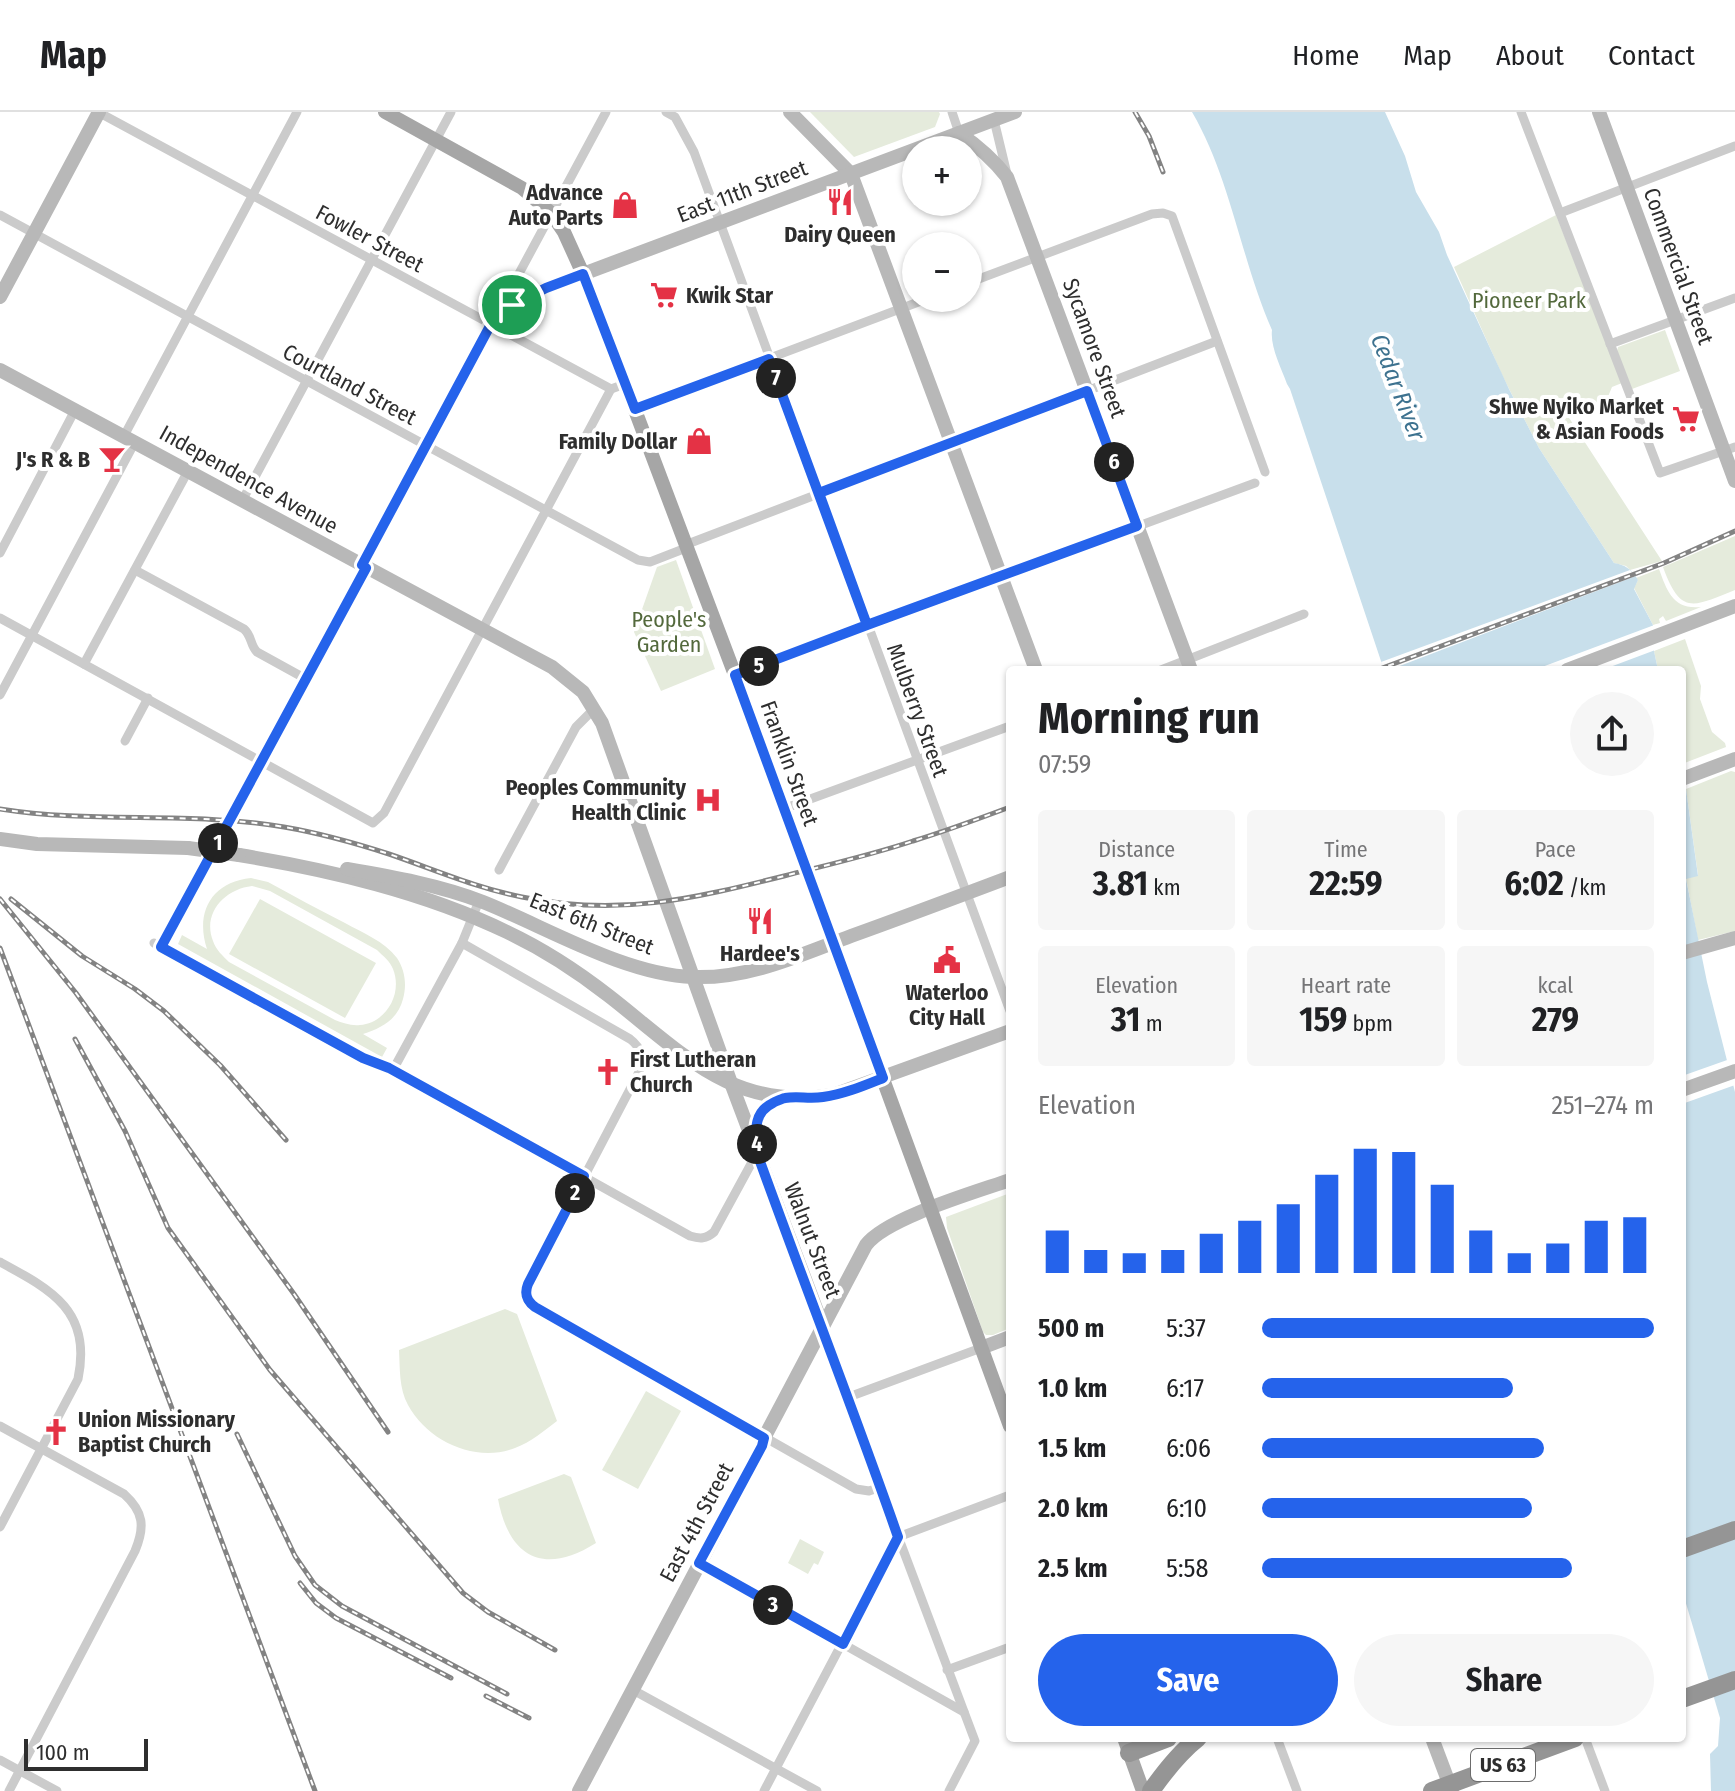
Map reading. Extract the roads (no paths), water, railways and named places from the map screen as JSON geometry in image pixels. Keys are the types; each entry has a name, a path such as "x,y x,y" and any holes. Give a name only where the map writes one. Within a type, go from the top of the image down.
{"highway":[{"path":"1686,1548 1735,1530"},
{"path":"1690,1696 1735,1680"},
{"path":"1151,1791 1170,1765 1194,1742"},
{"name":"US 63","path":"1444,1789 1565,1742"}],"main road":[{"path":"0,297 98,112"},
{"name":"Franklin Street","path":"385,112 522,188 542,203 564,232 583,274 618,387 635,409 735,675 1006,1415"},
{"path":"790,112 851,174 902,308"},
{"name":"East 11th Street","path":"583,274 1015,112"},
{"name":"Commercial Street","path":"1599,112 1676,320 1730,449 1735,481"},
{"name":"Sycamore Street","path":"959,133 980,147 1007,177 1189,665"},
{"path":"903,312 1035,666"},
{"name":"Independence Avenue","path":"0,370 552,667 583,692 594,709"},
{"path":"1578,666 1735,606"},
{"name":"Walnut Street","path":"594,709 602,723 731,1083 823,1327"},
{"path":"1686,777 1735,760"},
{"path":"7,841 188,848 264,859 398,891 474,916 562,963 714,1075 763,1095 804,1099 833,1095 1006,1032"},
{"name":"East 6th Street","path":"264,859 319,864 425,884 479,901 625,963 656,972 693,977 730,975 772,966 1006,878"},
{"path":"1686,952 1735,938"},
{"path":"1686,1089 1735,1071"},
{"path":"757,1153 755,1127 758,1118 770,1104 784,1098"},
{"name":"East 4th Street","path":"579,1791 870,1239 884,1229 930,1209 1006,1181"},
{"path":"981,1348 1006,1339"},
{"path":"1433,1742 1444,1789"},
{"path":"1126,1745 1143,1791"}],"street":[{"name":"Fowler Street","path":"98,112 491,324 618,387"},
{"path":"0,695 188,316 297,112"},
{"path":"242,501 451,112"},
{"path":"606,112 426,446 262,761 158,945 363,1058 393,1070 690,1236 702,1238 714,1232 757,1153"},
{"name":"Mulberry Street","path":"666,112 675,117 694,152 1006,1000"},
{"path":"952,112 959,133"},
{"path":"1521,112 1660,473 1730,449"},
{"name":"Sycamore Street","path":"994,120 1007,177"},
{"path":"1560,213 1735,146"},
{"path":"982,278 1152,214 1172,216 1265,472"},
{"name":"Courtland Street","path":"0,215 644,562 1217,341"},
{"name":"East 11th Street","path":"491,324 522,299 583,274"},
{"path":"1610,344 1735,298"},
{"path":"635,409 902,308"},
{"path":"0,618 373,823 384,813 546,510 618,387"},
{"path":"0,553 75,410"},
{"path":"84,664 188,471"},
{"path":"735,675 1255,483"},
{"path":"135,570 244,629 257,652 306,679"},
{"path":"1189,665 1304,614"},
{"path":"125,741 148,698"},
{"path":"499,870 576,727 594,709"},
{"path":"783,809 1006,727"},
{"path":"393,1070 462,943 479,901"},
{"path":"462,943 630,1039 642,1055 639,1072 528,1284 527,1300 856,1489 869,1491 881,1487"},
{"path":"0,1262 47,1288 60,1300 71,1316 82,1348 78,1379 0,1527"},
{"name":"Walnut Street","path":"823,1327 846,1398 975,1741 949,1791"},
{"path":"846,1398 981,1348"},
{"path":"0,1426 124,1494 140,1516 142,1529 135,1551 9,1791"},
{"path":"764,1791 898,1537 1006,1496"},
{"path":"699,1563 964,1712"},
{"path":"947,1670 1006,1648"},
{"path":"633,1690 817,1791"},
{"path":"1279,1742 1297,1791"},
{"path":"1587,1742 1605,1791"},
{"path":"0,1760 57,1791"}],"water":[{"name":"Cedar River","path":"1192,112 1385,112 1405,156 1416,192 1439,232 1509,389 1539,448 1614,563 1628,568 1638,580 1634,589 1653,625 1657,666 1383,666 1290,389 1276,357 1272,330 1217,164"},
{"path":"1686,789 1698,876 1686,879"},
{"path":"1686,879 1707,982 1735,1092 1735,1791 1711,1791 1710,1754 1718,1746 1720,1718 1686,1603"}],"railway":[{"path":"1135,112 1149,136 1163,172"},
{"path":"1388,666 1664,563 1735,531"},
{"path":"0,809 71,816 249,822 284,827 363,846 522,897 557,903 623,905 686,898 849,860 1006,808"},
{"path":"0,899 76,993 294,1294 388,1432"},
{"path":"11,899 82,956 164,1011 220,1065 286,1140"},
{"path":"0,948 315,1791"},
{"path":"75,1039 125,1131 168,1228 270,1370 463,1593 488,1612 555,1650"},
{"path":"237,1434 295,1556 315,1585 342,1606 507,1694"},
{"path":"300,1583 316,1603 336,1618 451,1678"},
{"path":"486,1696 529,1718"}],"place":[{"name":"Dairy Queen","path":"840,202"},
{"name":"Advance Auto Parts","path":"625,205"},
{"name":"Kwik Star","path":"664,295"},
{"name":"Shwe Nyiko Market & Asian Foods","path":"1686,419"},
{"name":"Family Dollar","path":"699,441"},
{"name":"J's R & B","path":"112,459"},
{"name":"Peoples Community Health Clinic","path":"708,800"},
{"name":"Hardee's","path":"760,921"},
{"name":"Waterloo City Hall","path":"947,960"},
{"name":"First Lutheran Church","path":"608,1072"},
{"name":"Union Missionary Baptist Church","path":"56,1432"}],"park label":[{"name":"Pioneer Park","path":"1529,300"},
{"name":"People's Garden","path":"669,632"}]}
